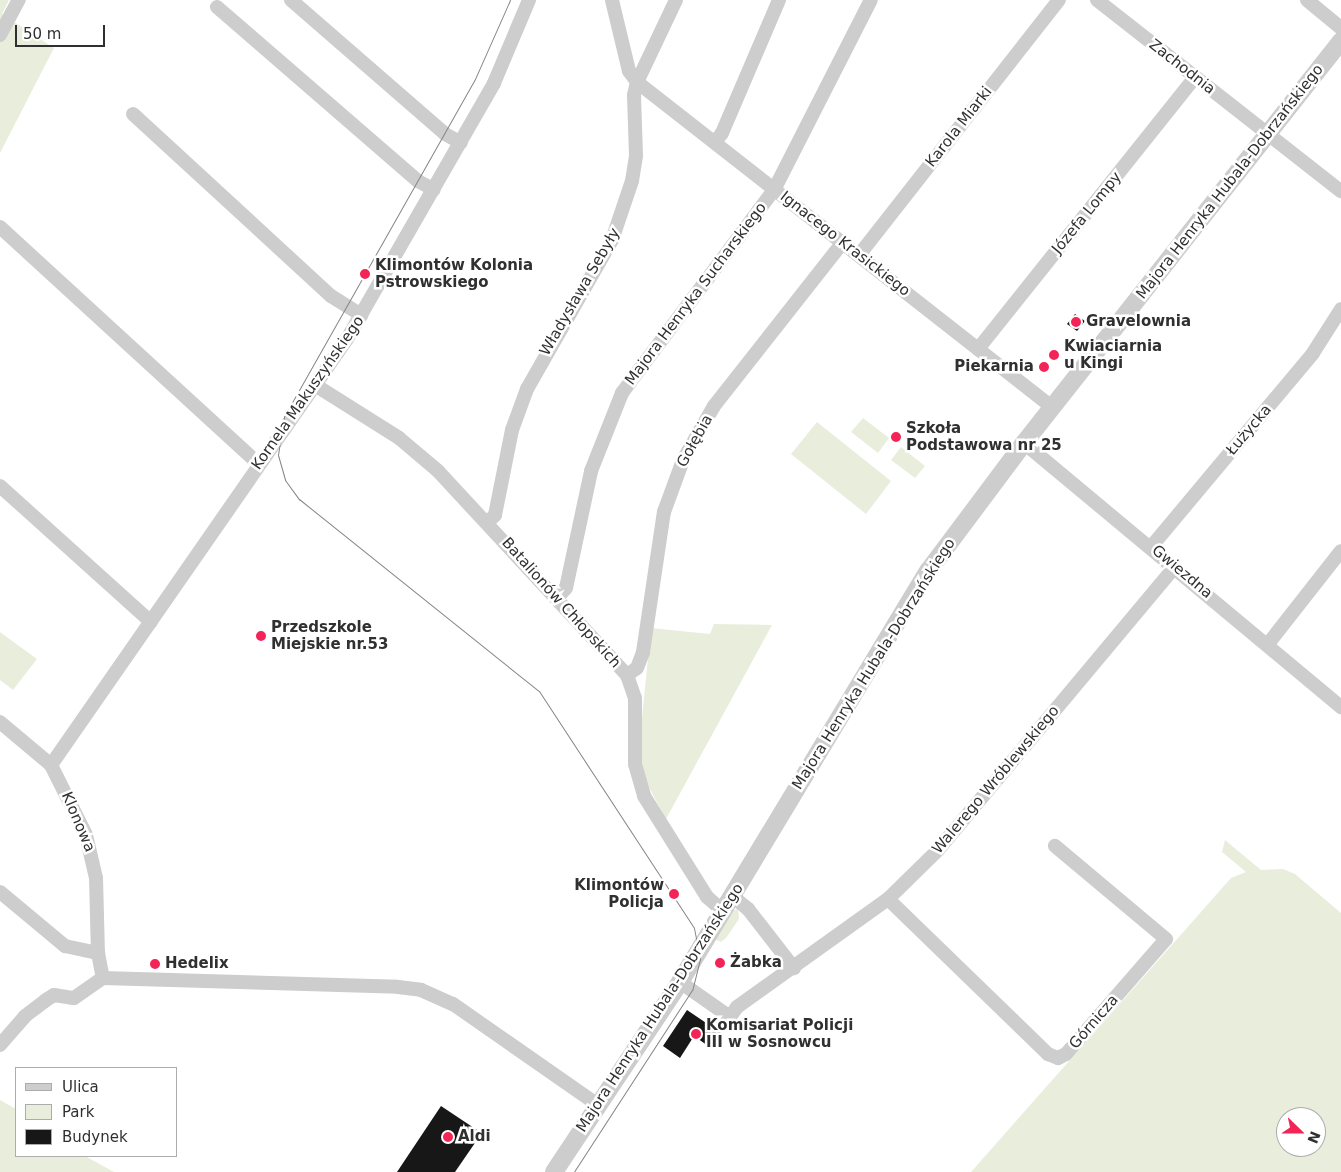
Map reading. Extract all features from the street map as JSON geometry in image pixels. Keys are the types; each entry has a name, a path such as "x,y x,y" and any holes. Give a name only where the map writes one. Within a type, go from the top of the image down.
{"street":[{"path":"0,35 19,0"},
{"path":"291,0 445,134 461,143"},
{"name":"Kornela Makuszyńskiego","path":"51,765 362,315 461,143 502,67 528,0"},
{"path":"612,0 630,71 638,82"},
{"name":"Władysława Sebyły","path":"488,522 495,515 512,430 527,389 623,213 636,156 634,95 638,82 676,0"},
{"path":"715,142 722,133 780,0"},
{"name":"Majora Henryka Sucharskiego","path":"557,598 566,588 591,471 622,394 774,190 871,0"},
{"name":"Karola Miarki","path":"859,255 1059,0"},
{"name":"Zachodnia","path":"1096,0 1341,191"},
{"path":"1307,0 1341,28"},
{"path":"217,7 418,181 434,190"},
{"name":"Majora Henryka Hubala-Dobrzańskiego","path":"554,1172 680,982 929,570 1024,443 1341,40"},
{"name":"Józefa Lompy","path":"978,349 1194,77"},
{"name":"Ignacego Krasickiego","path":"638,82 1052,407"},
{"path":"133,114 331,296 362,315"},
{"path":"0,227 47,274 259,464"},
{"name":"Gołębia","path":"627,675 637,668 643,652 664,512 683,460 714,406 842,242"},
{"name":"Łużycka","path":"1151,547 1313,353 1341,309"},
{"name":"Batalionów Chłopskich","path":"315,385 399,438 488,522 627,675 635,698 634,764 644,796 707,897 723,911"},
{"name":"Gwiezdna","path":"1024,443 1340,703"},
{"path":"0,486 151,622"},
{"path":"1268,644 1341,551"},
{"name":"Walerego Wróblewskiego","path":"680,982 730,1018 737,1007 888,899 938,850 1175,567"},
{"name":"Klonowa","path":"0,722 51,765 93,857 98,953 103,978"},
{"name":"Górnicza","path":"888,899 1048,1054 1058,1058 1066,1054 1166,938 1055,846"},
{"path":"0,892 66,946 98,953"},
{"path":"732,896 748,909 794,968"},
{"path":"0,1045 25,1016 46,1000 54,995 74,998 103,978 421,990 460,1008 599,1106"}],"green space":[{"path":"0,0 9,0 2,14 54,48 0,153"},
{"path":"863,418 889,438 878,453 851,432"},
{"path":"817,422 891,481 866,514 791,454"},
{"path":"901,447 925,466 915,478 891,460"},
{"path":"714,624 772,625 666,819 646,782 639,748 651,628 710,634"},
{"path":"0,632 37,659 13,690 0,680"},
{"path":"1225,840 1261,870 1283,869 1295,874 1341,913 1341,1172 971,1172 1231,878 1246,872 1222,852"},
{"path":"738,909 739,919 726,938 721,942 714,939 732,911"},
{"path":"0,1100 15,1108 15,1157 87,1157 114,1172 0,1172"}],"building":[{"name":"Gravelownia","path":"1075,314 1085,321 1077,331 1067,324"},
{"name":"Komisariat Policji III w Sosnowcu","path":"687,1010 721,1033 711,1048 694,1036 680,1058 663,1046"},
{"name":"Aldi","path":"441,1106 477,1130 477,1140 455,1172 397,1172"}],"tram line":[{"path":"510,0 475,79 284,417 278,455 285,480 299,499 539,691 694,928 700,959 692,990 574,1172"}],"place":[{"name":"Klimontów Kolonia Pstrowskiego","path":"365,274"},
{"name":"Gravelownia","path":"1076,322"},
{"name":"Kwiaciarnia u Kingi","path":"1054,355"},
{"name":"Piekarnia","path":"1044,367"},
{"name":"Szkoła Podstawowa nr 25","path":"896,437"},
{"name":"Przedszkole Miejskie nr.53","path":"261,636"},
{"name":"Klimontów Policja","path":"674,894"},
{"name":"Żabka","path":"720,963"},
{"name":"Hedelix","path":"155,964"},
{"name":"Komisariat Policji III w Sosnowcu","path":"696,1034"},
{"name":"Aldi","path":"448,1137"}]}
